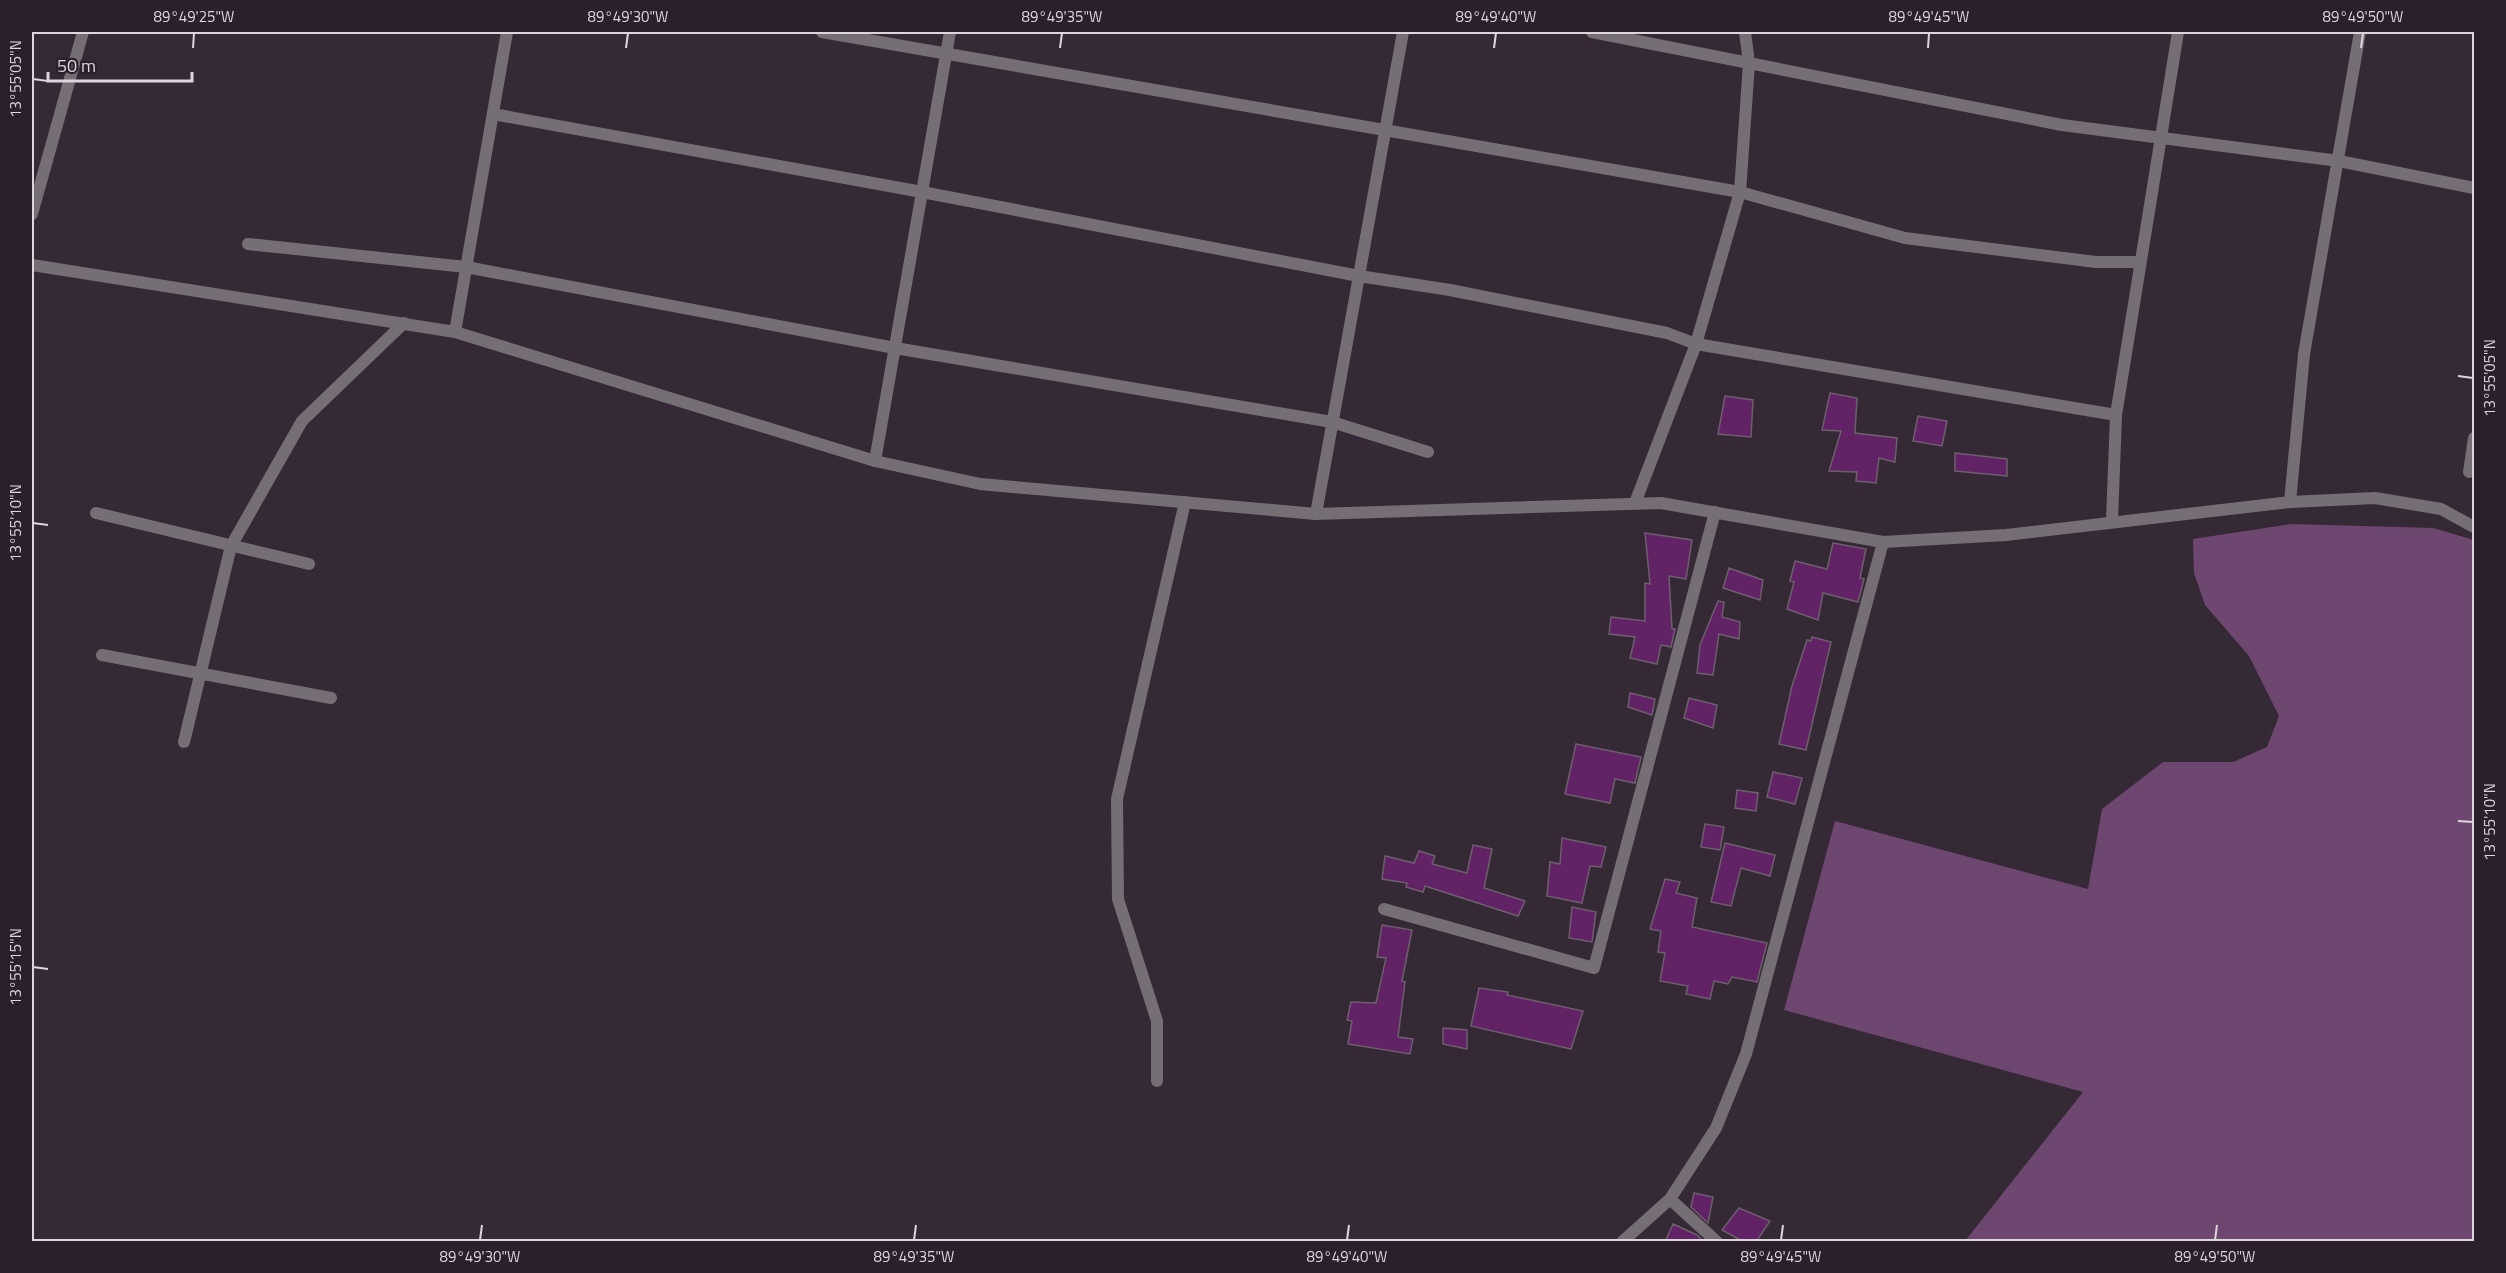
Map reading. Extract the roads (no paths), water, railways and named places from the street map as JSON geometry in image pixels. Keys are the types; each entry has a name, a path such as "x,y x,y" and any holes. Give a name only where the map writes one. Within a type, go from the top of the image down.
{"street":[{"path":"32,214 83,32"},
{"path":"455,332 507,32"},
{"path":"822,32 1740,192 1905,238 2096,262 2140,262"},
{"path":"875,461 950,32"},
{"path":"1316,514 1403,32"},
{"path":"1592,32 2062,125 2339,161 2475,188"},
{"path":"1635,504 1696,344 1740,192 1749,63 1745,32"},
{"path":"2112,521 2116,415 2159,137 2178,32"},
{"path":"2290,502 2304,354 2360,32"},
{"path":"493,114 922,192 1359,276 1450,290 1667,333 1696,344 2116,415"},
{"path":"248,244 466,267 895,348 1332,422 1428,452"},
{"path":"32,265 455,332 875,461 980,484 1316,514 1661,503 1884,542 2007,535 2290,502 2375,498 2441,509 2475,527"},
{"path":"184,742 231,546 302,421 404,323"},
{"path":"2469,472 2475,438"},
{"path":"1157,1081 1157,1021 1118,899 1117,799 1185,502"},
{"path":"1384,909 1594,968 1715,512"},
{"path":"96,513 309,564"},
{"path":"1622,1242 1670,1199 1716,1128 1746,1054 1884,542"},
{"path":"102,655 331,698"},
{"path":"1670,1199 1717,1242"}]}
